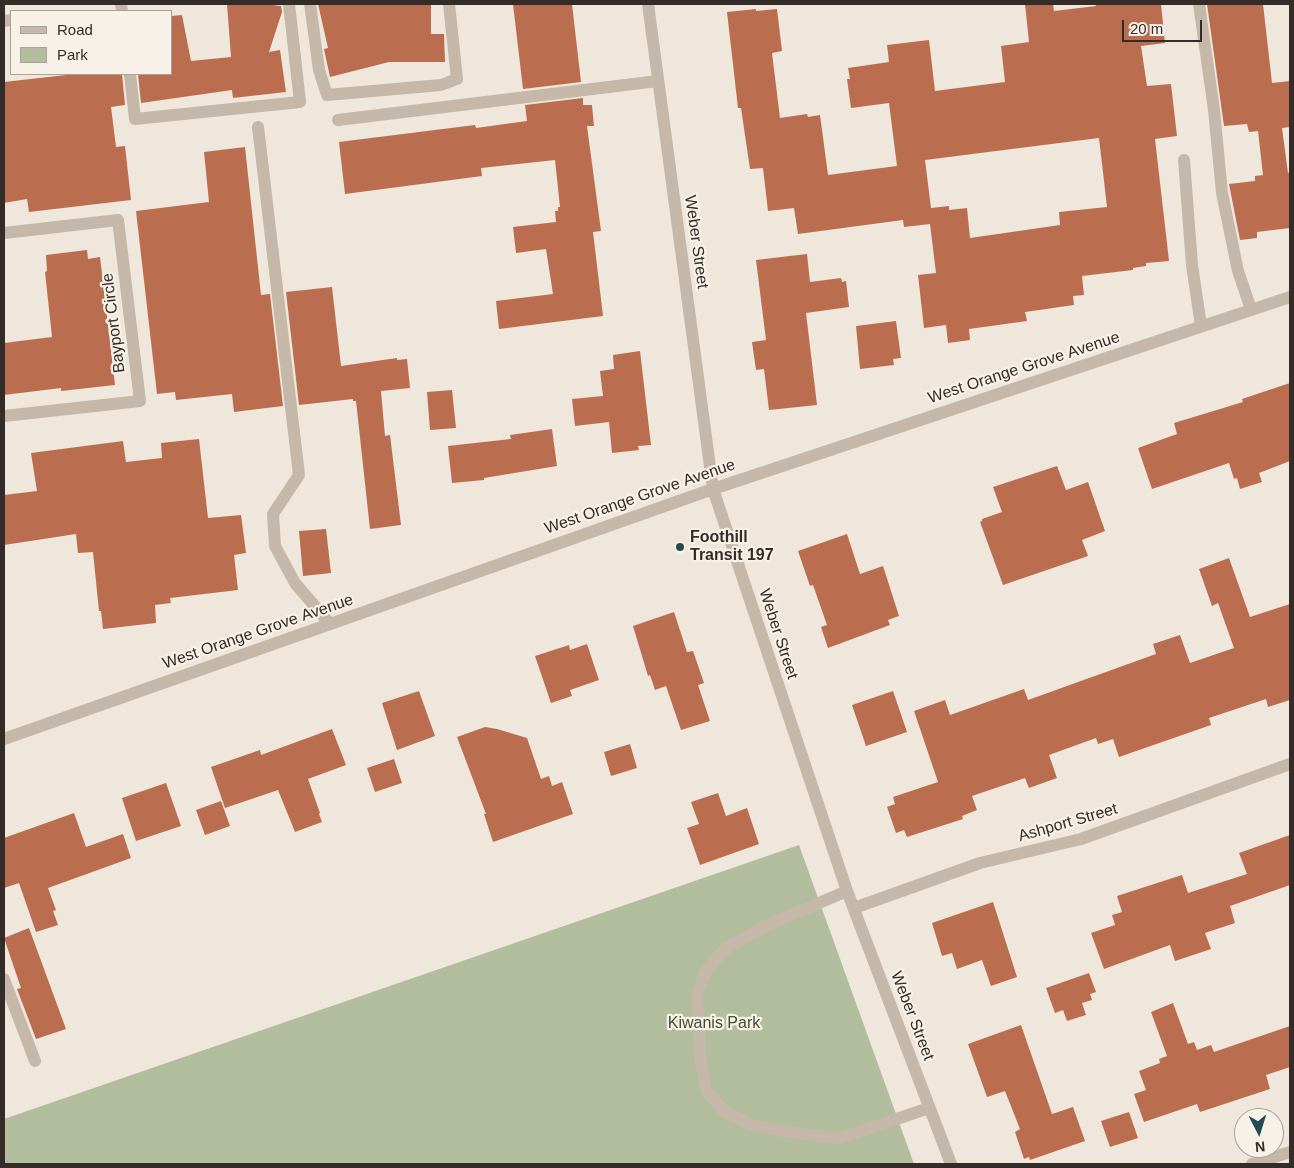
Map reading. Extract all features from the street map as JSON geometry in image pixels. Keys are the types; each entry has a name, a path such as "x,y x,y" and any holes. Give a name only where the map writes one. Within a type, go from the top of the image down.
{"street":[{"path":"130,75 135,119 300,102 290,4"},
{"path":"310,4 319,70 327,95 441,85 457,79 449,4"},
{"name":"Weber Street","path":"648,4 713,488 847,891 951,1164"},
{"path":"1199,4 1214,110 1222,193 1238,271 1251,310"},
{"path":"338,120 658,82"},
{"path":"258,127 299,475 273,514 275,546 295,583 330,624"},
{"path":"1184,160 1192,265 1201,326"},
{"name":"Bayport Circle","path":"4,233 118,220 140,401 4,416"},
{"name":"West Orange Grove Avenue","path":"4,739 713,488 1290,296"},
{"name":"Ashport Street","path":"854,908 980,863 1081,839 1290,764"},
{"path":"847,891 756,931 725,949 706,970 697,996 700,1054 706,1090 724,1111 754,1126 807,1135 841,1138 929,1108"},
{"path":"4,978 35,1061"},
{"path":"1252,1164 1290,1152"}],"green space":[{"name":"Kiwanis Park","path":"799,845 914,1164 4,1164 4,1119"}],"building":[{"path":"227,4 281,6 282,12 269,52 280,50 286,92 233,98 232,90 141,103 138,75 172,75 172,16 182,15 191,61 231,57"},
{"path":"318,4 431,4 431,34 444,34 445,62 389,62 330,77 324,49 328,48"},
{"path":"513,4 572,4 581,82 523,89"},
{"path":"1025,4 1053,4 1054,11 1096,6 1095,4 1161,4 1165,43 1141,46 1147,86 1171,84 1177,136 1155,139 1169,261 1146,263 1146,266 1133,268 1133,270 1082,276 1084,295 1073,296 1074,305 1025,312 1027,321 969,329 970,340 948,343 946,325 924,328 918,275 936,273 930,224 904,227 903,220 798,234 794,208 768,211 763,168 750,169 741,108 738,108 727,12 777,9 782,51 772,53 780,118 807,114 808,117 820,115 828,175 897,166 889,103 851,108 847,79 850,79 848,68 889,62 887,45 929,40 935,91 1005,82 1001,46 1029,42","holes":["1099,138 1107,207 1059,212 1060,225 970,238 967,208 949,210 949,206 931,208 925,160"]},
{"path":"1207,4 1263,4 1272,83 1290,81 1290,127 1282,128 1288,173 1290,172 1290,228 1257,232 1257,238 1240,240 1229,184 1255,181 1255,176 1263,175 1258,131 1249,132 1247,124 1224,126"},
{"path":"66,75 122,75 125,105 111,107 116,147 125,146 131,200 29,212 27,199 4,203 4,82"},
{"path":"583,98 583,105 592,105 594,126 587,126 601,231 593,232 603,316 499,329 496,301 553,294 546,249 516,253 513,227 556,222 555,211 558,211 558,207 560,207 555,160 481,168 482,176 345,194 339,142 475,125 476,128 527,121 525,105"},
{"path":"245,147 261,295 270,294 283,406 234,412 232,394 176,400 175,392 157,394 136,211 209,202 204,152"},
{"path":"87,250 88,259 100,257 115,385 61,391 61,388 4,395 4,343 52,337 45,272 47,271 46,255"},
{"path":"807,254 810,282 841,278 842,282 846,281 849,307 806,313 817,405 769,410 764,369 756,370 752,342 766,340 756,260"},
{"path":"332,287 341,366 397,358 397,360 407,359 410,388 381,391 385,436 390,435 401,525 370,529 356,401 353,401 353,399 299,405 286,292"},
{"path":"896,321 901,358 893,359 894,365 860,369 856,326"},
{"path":"640,351 651,445 638,446 639,450 612,453 609,422 575,426 572,399 603,396 600,371 614,369 613,355"},
{"path":"1290,383 1290,461 1259,473 1262,482 1240,489 1237,478 1234,479 1229,463 1152,489 1138,448 1177,434 1174,423 1243,402 1242,399"},
{"path":"452,390 456,428 430,430 427,392"},
{"path":"552,429 557,466 484,478 484,480 452,483 448,446 511,439 510,435"},
{"path":"199,439 208,518 241,515 246,553 234,555 238,590 170,598 171,603 155,605 156,623 103,629 101,611 99,611 93,552 78,553 76,534 4,545 4,495 37,491 31,453 123,441 126,462 162,458 161,443"},
{"path":"1057,466 1066,490 1088,482 1105,531 1082,540 1088,556 1003,585 980,522 982,519 1002,512 993,487"},
{"path":"326,529 331,573 303,576 299,531"},
{"path":"847,534 860,574 883,566 899,616 888,620 890,625 828,648 821,627 827,625 813,585 810,586 798,551"},
{"path":"1229,558 1250,617 1290,604 1290,700 1268,707 1266,699 1209,718 1211,725 1119,757 1113,739 1098,744 1096,738 1049,755 1057,778 1029,788 1025,778 972,796 977,810 962,816 963,819 907,837 904,830 896,833 887,807 895,804 893,797 938,782 914,711 945,700 950,715 1024,689 1028,700 1156,654 1153,644 1180,635 1190,663 1234,648 1218,603 1212,606 1199,569"},
{"path":"674,612 687,652 693,651 704,683 698,685 710,721 681,730 666,686 655,690 650,675 648,676 633,626"},
{"path":"587,644 599,680 570,690 572,696 551,703 535,656 569,645 570,650"},
{"path":"419,691 435,736 397,750 382,703"},
{"path":"893,691 907,732 866,746 852,705"},
{"path":"485,727 527,738 541,779 549,776 552,786 562,782 573,814 493,842 484,814 486,814 457,737"},
{"path":"332,729 346,765 308,779 322,822 295,832 278,790 225,808 211,767 260,750 261,755"},
{"path":"630,744 637,768 611,776 604,752"},
{"path":"394,759 402,783 375,792 367,768"},
{"path":"166,783 181,826 136,841 122,798"},
{"path":"718,793 726,816 747,808 759,844 700,865 687,828 699,824 691,802"},
{"path":"221,801 230,826 205,835 196,810"},
{"path":"74,813 86,847 123,834 131,858 48,888 56,910 53,911 58,925 36,932 19,883 4,888 4,838"},
{"path":"1290,835 1290,885 1230,906 1235,923 1205,933 1211,949 1175,961 1170,945 1104,969 1091,933 1115,925 1112,915 1122,912 1117,896 1182,875 1188,893 1247,874 1239,853"},
{"path":"993,902 1017,977 991,986 982,960 957,969 952,953 942,956 932,923"},
{"path":"29,928 66,1029 36,1039 17,989 21,988 4,938"},
{"path":"1089,973 1096,992 1090,994 1092,1000 1082,1003 1086,1015 1067,1021 1063,1010 1055,1013 1046,988"},
{"path":"1173,1003 1188,1044 1194,1042 1197,1050 1211,1045 1214,1052 1290,1026 1290,1067 1266,1075 1270,1089 1200,1112 1197,1104 1144,1122 1134,1094 1146,1090 1139,1071 1160,1063 1159,1059 1167,1056 1151,1012"},
{"path":"1021,1025 1052,1114 1073,1107 1085,1141 1030,1160 1029,1157 1024,1159 1015,1132 1020,1129 1005,1091 987,1097 968,1044"},
{"path":"1129,1112 1138,1138 1110,1147 1101,1121"}],"place":[{"name":"Foothill Transit 197","path":"680,547"}]}
